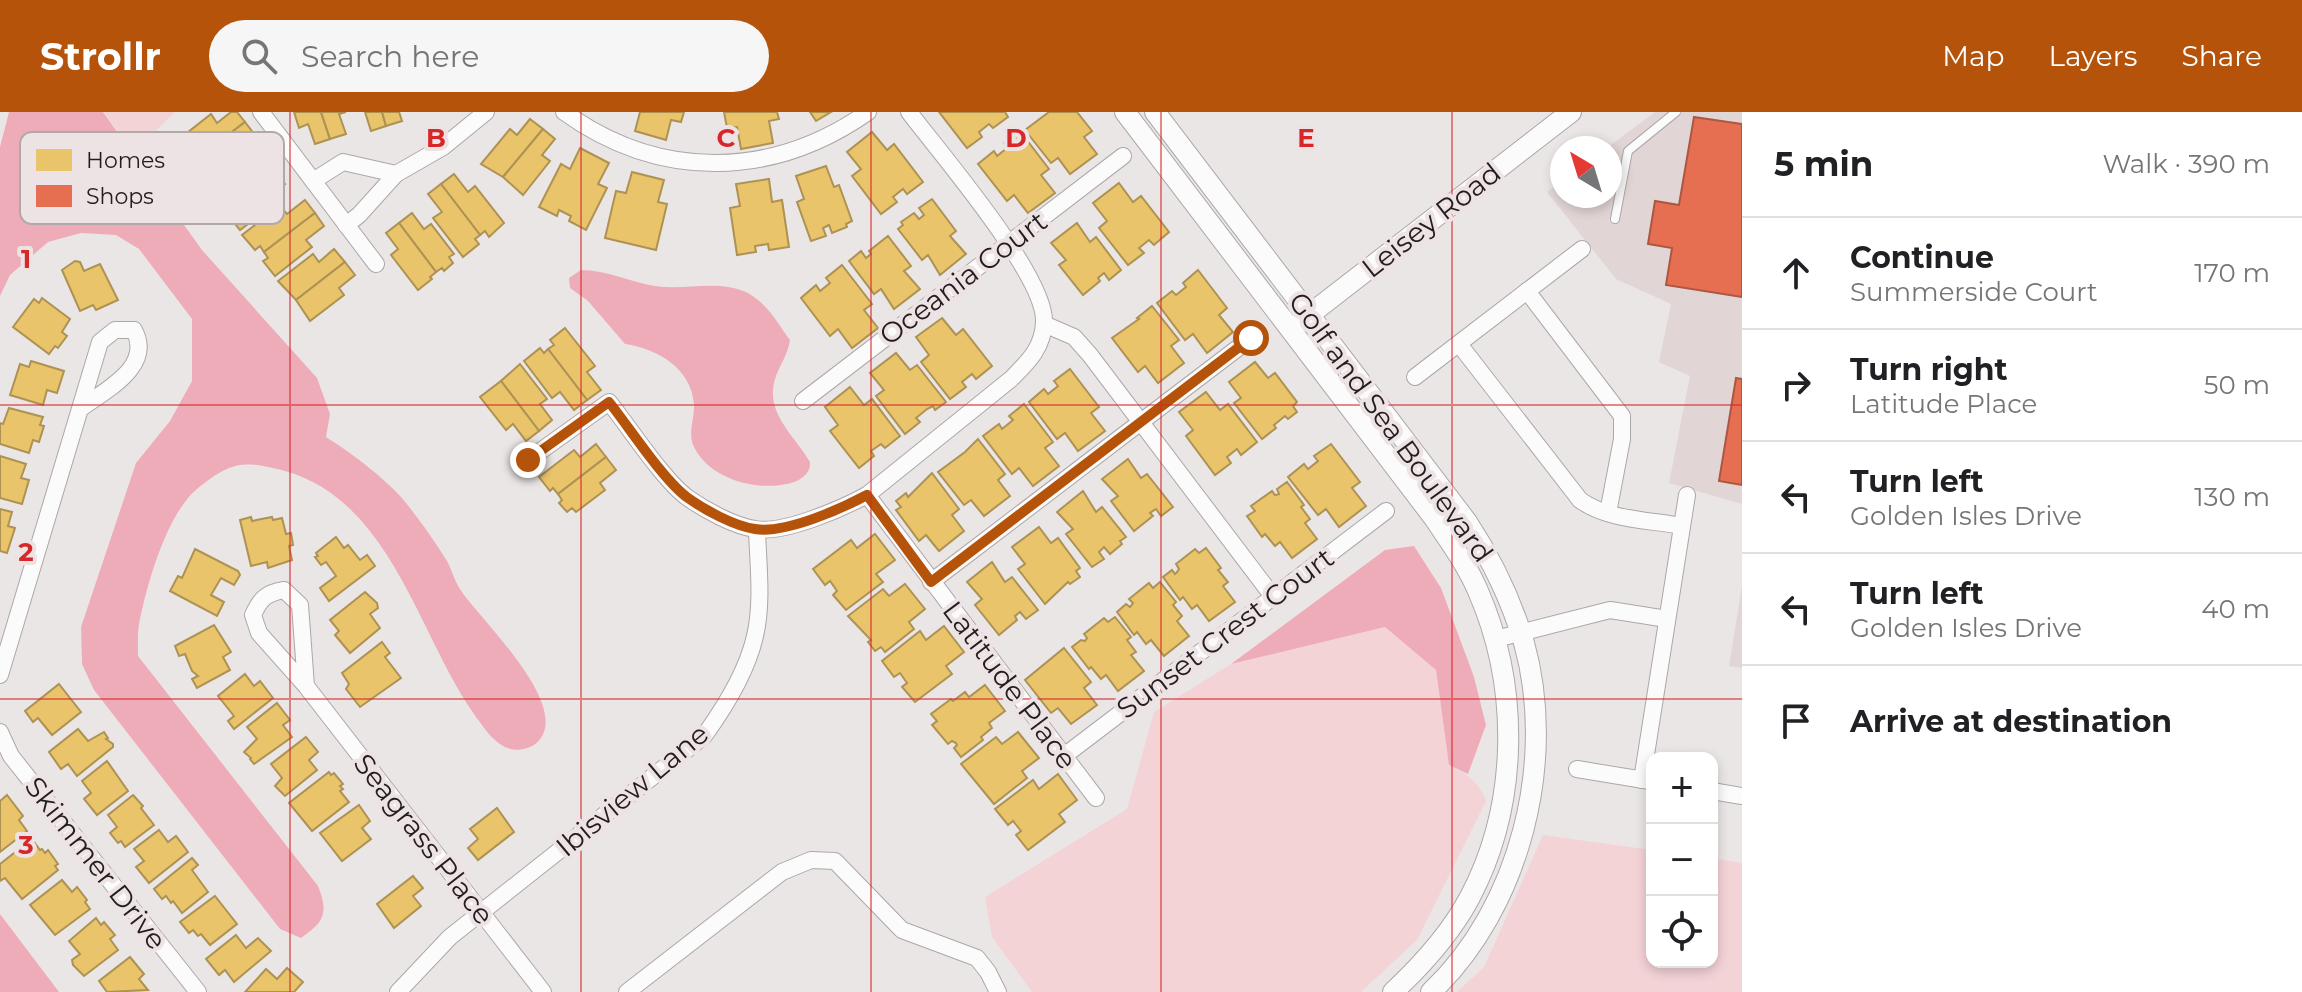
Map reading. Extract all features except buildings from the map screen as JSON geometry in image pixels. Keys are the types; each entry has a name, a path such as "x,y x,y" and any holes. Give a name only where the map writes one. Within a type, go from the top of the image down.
{"street":[{"path":"261,112 276,132"},
{"path":"346,225 396,174 443,147 486,112"},
{"path":"564,112 597,134 625,147 671,159 720,164 780,155 837,133 868,112"},
{"path":"528,460 609,402 686,497 757,530 798,523 844,508 867,495 1033,358 1044,324 1036,287 1008,244 909,112"},
{"name":"Golf and Sea Boulevard","path":"1125,112 1457,553 1478,590 1496,639 1508,705 1508,746 1504,793 1491,844 1469,898 1416,971 1393,992"},
{"name":"Golf and Sea Boulevard","path":"1155,112 1467,522 1491,559 1520,632 1535,706 1534,756 1528,807 1513,862 1490,917 1465,954 1431,992"},
{"name":"Leisey Road","path":"1291,329 1571,112"},
{"path":"284,143 376,264"},
{"name":"Oceania Court","path":"803,401 1123,156"},
{"path":"313,181 343,162 396,174"},
{"path":"1415,377 1582,249"},
{"path":"1527,291 1622,416 1622,439 1608,513"},
{"path":"1044,324 1074,337 1274,598"},
{"path":"0,675 100,342 115,330 134,330 140,341 139,359 132,370 80,409"},
{"path":"931,582 1251,338"},
{"path":"1459,344 1580,500 1592,509 1682,526"},
{"name":"Latitude Place","path":"867,495 1096,798"},
{"path":"1651,752 1667,619 1687,495"},
{"name":"Sunset Crest Court","path":"1064,756 1386,511"},
{"name":"Ibisview Lane","path":"398,992 450,937 704,736 728,703 755,637 759,594 757,530"},
{"name":"Seagrass Place","path":"306,686 300,605 284,590 272,592 260,599 253,615 259,633 306,686 543,992"},
{"path":"1496,639 1610,610 1667,619"},
{"name":"Skimmer Drive","path":"0,732 11,756 198,992"},
{"path":"1577,769 1646,781"},
{"path":"1718,792 1742,796"},
{"path":"627,992 782,872 811,860 835,861 902,930 977,958 998,992"}],"lane":[{"path":"1615,219 1628,151 1676,112"}],"shaded area":[{"path":"9,112 103,112 117,132 20,132 20,224 183,224 202,250 317,378 330,414 326,437 375,473 407,504 447,561 460,589 520,664 544,710 545,730 532,746 510,749 490,736 456,684 399,575 377,541 352,511 322,487 285,471 248,464 229,468 197,489 186,500 168,531 154,568 139,624 138,656 318,886 324,911 315,927 301,938 280,929 94,690 82,664 81,627 136,463 170,421 192,381 192,319 139,249 116,235 81,233 48,242 10,275 0,296 0,147"},
{"path":"104,112 175,112 155,132 118,132"},
{"path":"1655,112 1742,112 1742,504 1669,483 1690,376 1659,362 1671,304 1616,279 1560,208 1622,208 1622,137"},
{"path":"581,270 655,286 732,288 759,301 790,340 776,376 774,401 782,422 810,462 806,474 791,483 760,486 734,480 710,467 692,442 694,404 687,380 661,356 625,344 588,301 570,288 569,278"},
{"path":"1414,546 1441,588 1474,677 1486,725 1468,774 1449,765 1436,670 1385,627 1231,664 1385,550"},
{"path":"1742,586 1742,668 1729,666"},
{"path":"1385,627 1436,670 1449,765 1472,779 1486,801 1417,940 1361,992 1032,992 992,937 985,897 1127,809 1154,712 1231,664"},
{"path":"1543,835 1646,849 1646,968 1718,968 1718,859 1742,863 1742,992 1457,992 1484,967"},
{"path":"0,914 59,992 0,992"}],"route":[{"path":"528,460 609,402 686,497 757,530 798,523 844,508 867,495 931,582 1251,338"}]}
